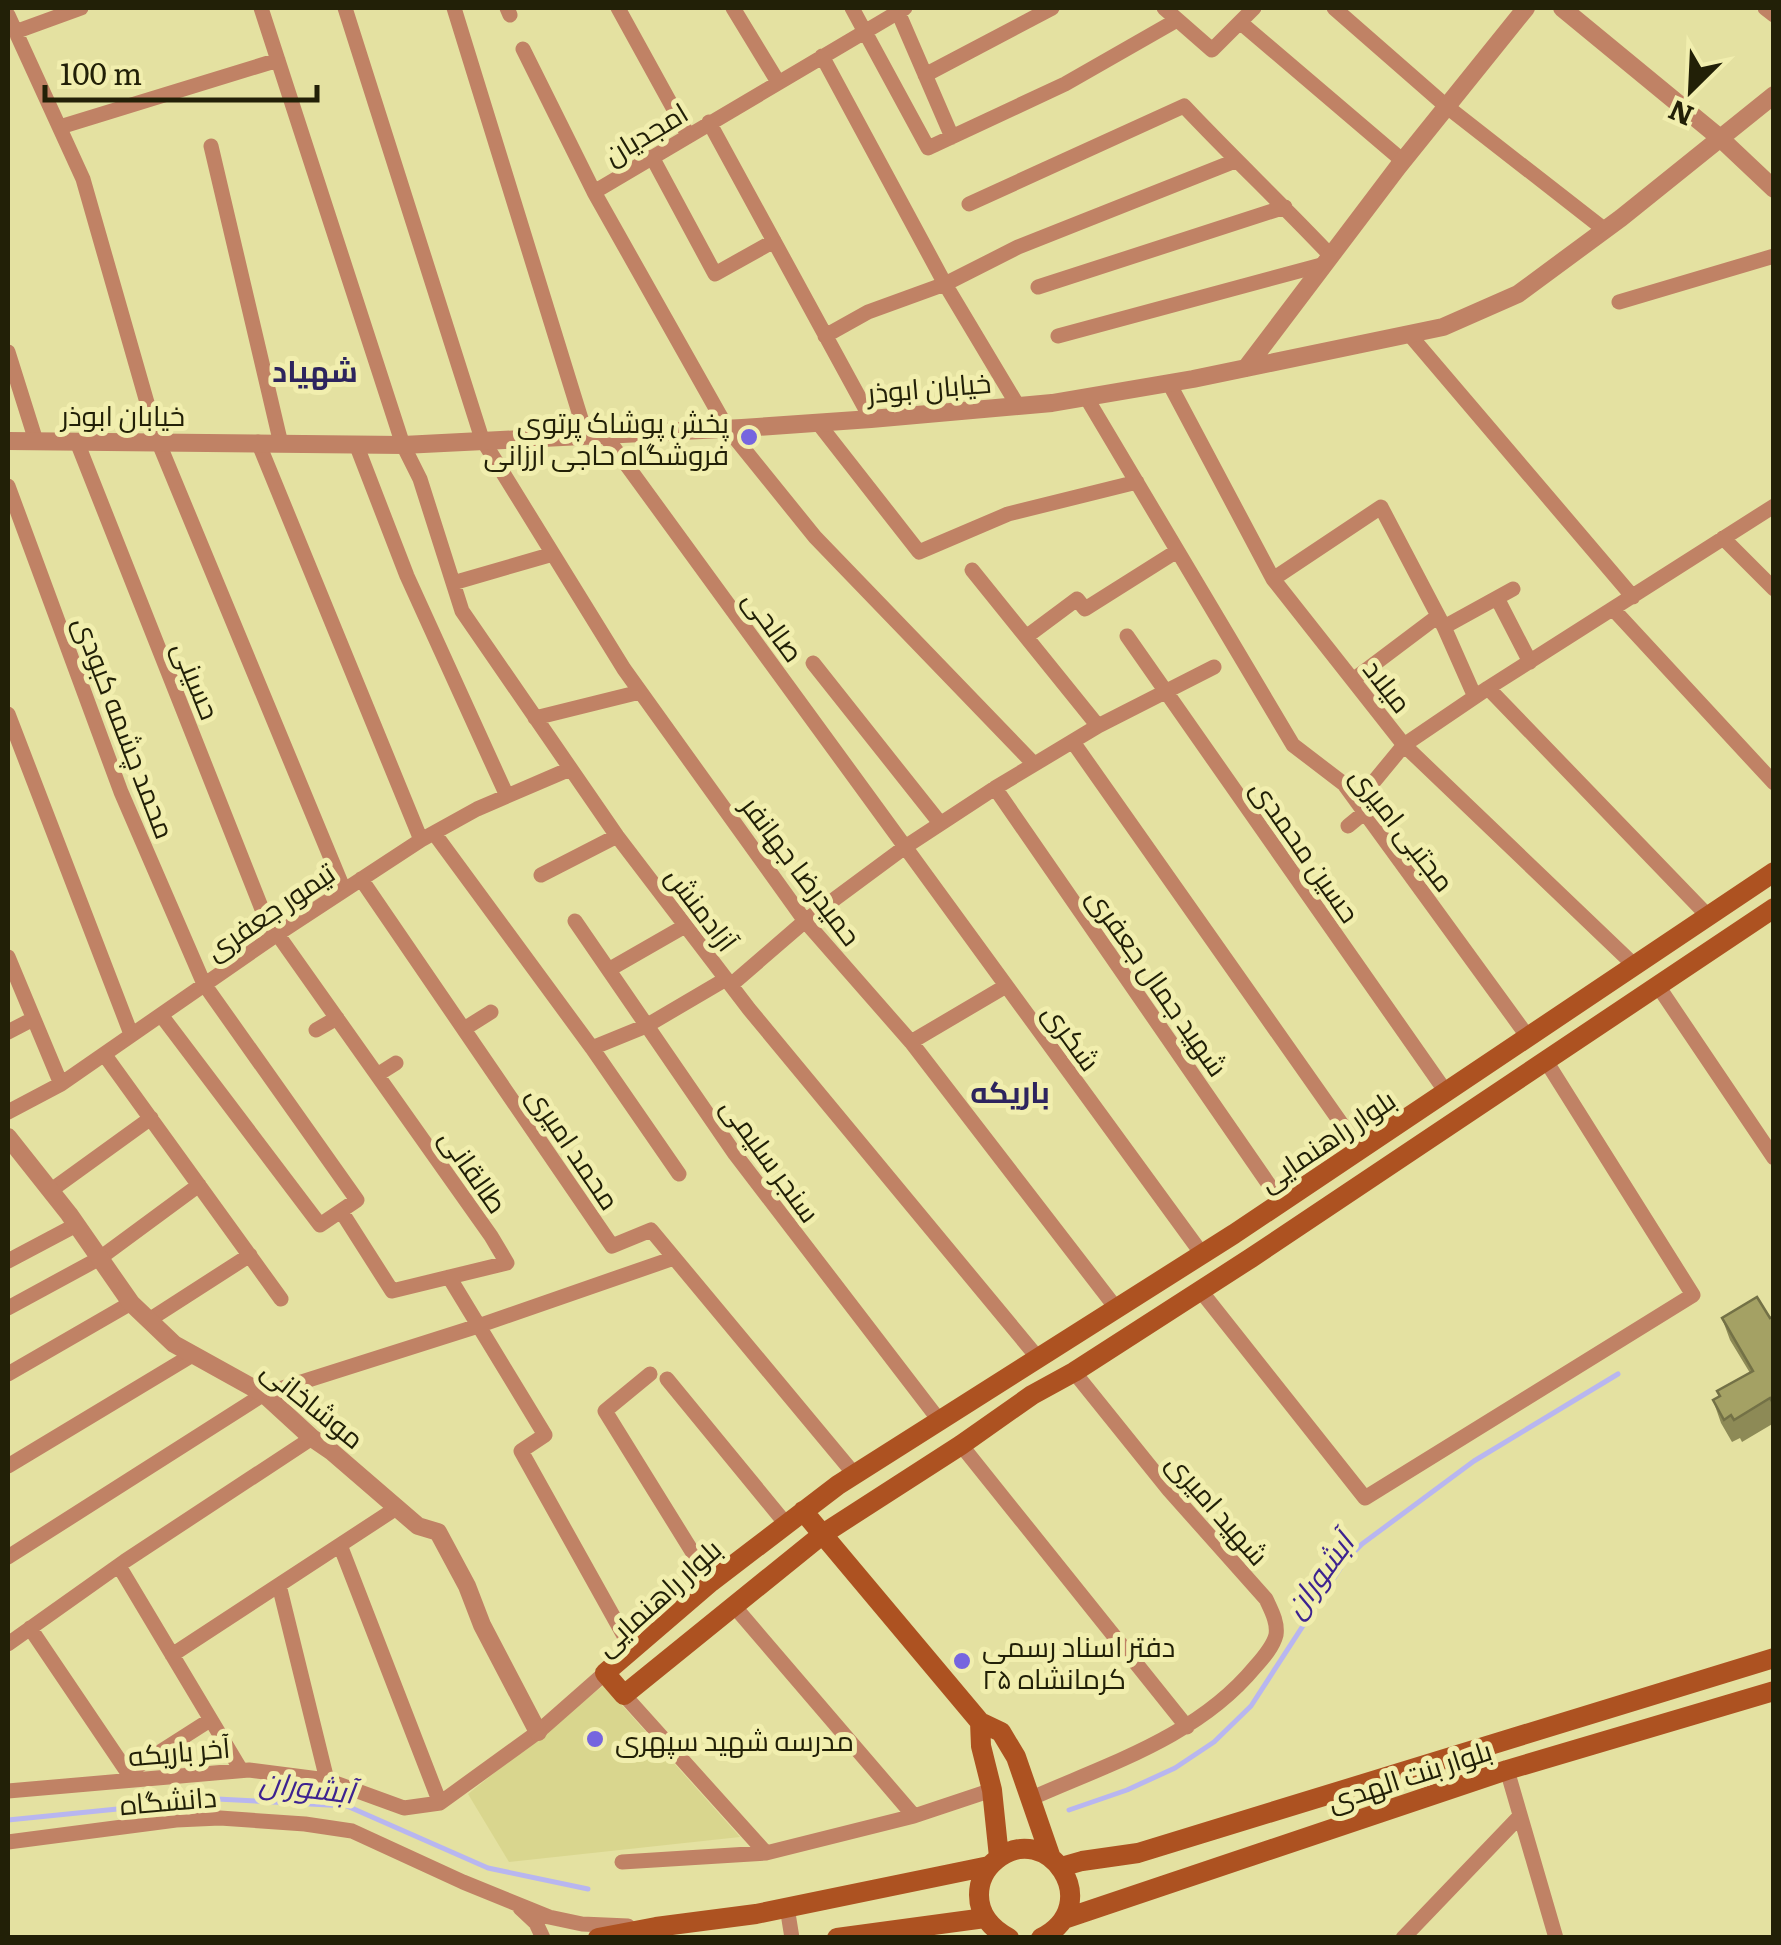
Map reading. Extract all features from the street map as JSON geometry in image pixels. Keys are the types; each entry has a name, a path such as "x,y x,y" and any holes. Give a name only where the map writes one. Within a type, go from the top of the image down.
{"main road":[{"name":"بلوار راهنمایی","path":"1774,872 1282,1202 855,1474 711,1582 605,1673 624,1695 823,1534 1032,1395 1200,1290 1774,908"},
{"path":"803,1510 980,1722 1000,1732 1016,1757 1071,1892 1070,1906 1054,1931"},
{"name":"بلوار بنت الهدی","path":"994,1862 1012,1851 1025,1849 1056,1862 1138,1854 1774,1658"},
{"name":"بلوار بنت الهدی","path":"1054,1931 1507,1770 1774,1691"},
{"path":"980,1722 981,1746 992,1790 994,1862 982,1878 980,1906 994,1929 1007,1937"},
{"path":"598,1938 756,1914 994,1862"},
{"path":"837,1938 986,1918"}],"street":[{"path":"15,32 81,8"},
{"name":"آزادمنش","path":"261,8 402,444 420,479 462,610 617,836 685,926 1038,1358"},
{"name":"حمیدرضا جهانفر","path":"345,8 482,439 640,692 806,921 911,1042 1116,1308"},
{"name":"صالحی","path":"454,8 595,434 905,846"},
{"path":"618,8 688,135"},
{"path":"733,8 778,82"},
{"path":"852,8 928,148 1065,84 1177,20"},
{"path":"925,75 1052,8"},
{"path":"1164,8 1212,50 1254,8"},
{"path":"1334,8 1446,106 1604,230"},
{"path":"1246,368 1403,161 1526,8"},
{"path":"1562,8 1720,138 1774,188"},
{"path":"1764,8 1774,16"},
{"path":"901,10 952,137"},
{"name":"امجدیان","path":"901,10 594,192 727,428 815,538 1034,764"},
{"path":"8,16 83,179 158,441 344,890"},
{"path":"1241,23 1403,161"},
{"path":"523,50 594,192"},
{"path":"822,56 945,284 1018,406"},
{"path":"60,126 278,60"},
{"name":"خیابان ابوذر","path":"8,441 402,444 727,428 1018,406 1170,383 1443,328 1518,294 1774,95"},
{"path":"969,204 1184,106 1285,206 1328,260"},
{"path":"709,122 870,420"},
{"path":"211,146 281,444"},
{"path":"652,157 715,274 774,242"},
{"path":"825,336 868,312 945,284 1018,247 1235,160"},
{"path":"1038,287 1285,206"},
{"path":"1619,302 1774,256"},
{"path":"1058,336 1328,260"},
{"path":"1409,334 1633,597"},
{"path":"8,352 36,441"},
{"name":"میلاد","path":"1170,383 1273,578 1404,745 1635,966"},
{"name":"مجتبی امیری","path":"1086,397 1293,745 1344,784 1528,1038"},
{"path":"818,423 919,552 1008,514 1137,482"},
{"name":"حسینی","path":"77,442 275,936"},
{"path":"258,442 427,836 592,1048 679,1174"},
{"path":"356,444 407,576 507,796"},
{"name":"محمد چشمه کبودی","path":"8,486 121,792 204,984 357,1200 341,1211"},
{"path":"1348,826 1404,745 1774,506"},
{"path":"1273,578 1381,508 1481,693 1708,916"},
{"path":"1723,538 1774,589"},
{"path":"1026,637 1077,599 1085,609 1178,551"},
{"path":"453,583 553,554"},
{"path":"972,570 1098,726"},
{"path":"1353,680 1441,621 1512,589"},
{"path":"1496,598 1530,662"},
{"path":"1613,610 1774,783"},
{"name":"حسین محمدی","path":"1127,636 1446,1092"},
{"path":"813,663 940,823"},
{"path":"592,1048 646,1026 729,982 940,823 1098,726 1214,667"},
{"path":"535,718 640,692"},
{"path":"8,714 131,1034"},
{"path":"1074,742 1360,1150"},
{"name":"تیمور جعفری","path":"8,1112 61,1084 427,836 477,808 570,769"},
{"name":"شهید جمال جعفری","path":"995,788 1282,1202"},
{"path":"542,875 617,836"},
{"name":"شکری","path":"905,846 1202,1254"},
{"name":"محمد امیری","path":"361,879 612,1246 651,1230 855,1474"},
{"name":"سنجر سلیمی","path":"575,921 735,1154 938,1420"},
{"path":"610,969 685,926"},
{"name":"طالقانی","path":"275,936 378,1075 507,1263 392,1291 341,1211"},
{"path":"8,958 61,1084"},
{"path":"911,1042 1006,986"},
{"path":"1658,986 1774,1158"},
{"path":"464,1029 491,1012"},
{"path":"161,1015 320,1225 341,1211"},
{"path":"316,1030 337,1018"},
{"path":"8,1032 33,1019"},
{"path":"104,1054 281,1299"},
{"path":"1200,1290 1365,1498 1693,1295 1546,1061"},
{"path":"378,1075 396,1064"},
{"path":"50,1191 151,1118"},
{"name":"موشاخانی","path":"10,1143 76,1224 131,1303 174,1344 264,1394 418,1526 438,1532 538,1732"},
{"path":"8,1308 100,1258 199,1185"},
{"path":"8,1261 76,1224"},
{"path":"149,1320 250,1256"},
{"path":"8,1557 264,1394 674,1258"},
{"path":"449,1277 545,1435 521,1450 632,1650"},
{"path":"8,1374 131,1303"},
{"path":"8,1466 194,1354"},
{"name":"شهید امیری","path":"1032,1798 1187,1727 1222,1702 1268,1652 1276,1636 1266,1598 1168,1490 1074,1372"},
{"path":"711,1582 605,1412 658,1376 786,1524"},
{"path":"8,1644 312,1438"},
{"path":"961,1445 1187,1727"},
{"path":"172,1655 398,1507"},
{"path":"340,1545 440,1803 538,1732 605,1673"},
{"path":"118,1566 241,1770"},
{"path":"279,1585 327,1780"},
{"path":"734,1606 914,1816"},
{"path":"30,1628 130,1776 210,1720"},
{"path":"624,1695 766,1853"},
{"name":"آخر باریکه","path":"8,1792 130,1776 241,1770 327,1780 404,1808 440,1803"},
{"path":"1507,1770 1556,1938"},
{"path":"622,1862 766,1853 914,1816 992,1790"},
{"path":"1403,1938 1520,1816"},
{"name":"دانشگاه","path":"8,1842 176,1820 220,1818 305,1824 352,1831 463,1882 558,1919 594,1925 656,1927"},
{"path":"500,1895 530,1917 543,1938"},
{"path":"787,1907 792,1938"}],"shaded area":[{"name":"مدرسه شهید سپهری","path":"604,1685 740,1837 509,1862 468,1794"}],"building":[{"path":"1757,1297 1770,1318 1774,1316 1774,1405 1770,1398 1734,1420 1731,1415 1724,1420 1713,1400 1720,1396 1717,1391 1753,1371 1722,1318"}],"waterway":[{"name":"آبشوران","path":"1069,1810 1175,1768 1214,1742 1251,1706 1345,1561 1362,1544 1474,1461 1618,1374"},
{"name":"آبشوران","path":"8,1820 217,1799 347,1806 488,1868 588,1889"}],"place":[{"name":"پخش پوشاک پرتوی فروشگاه حاجی ارزانی","path":"749,437"},
{"name":"دفتر اسناد رسمی ۲۵ کرمانشاه","path":"962,1661"},
{"name":"مدرسه شهید سپهری","path":"595,1739"}],"district":[{"name":"شهیاد","path":"315,369"},
{"name":"باریکه","path":"1010,1090"}]}
